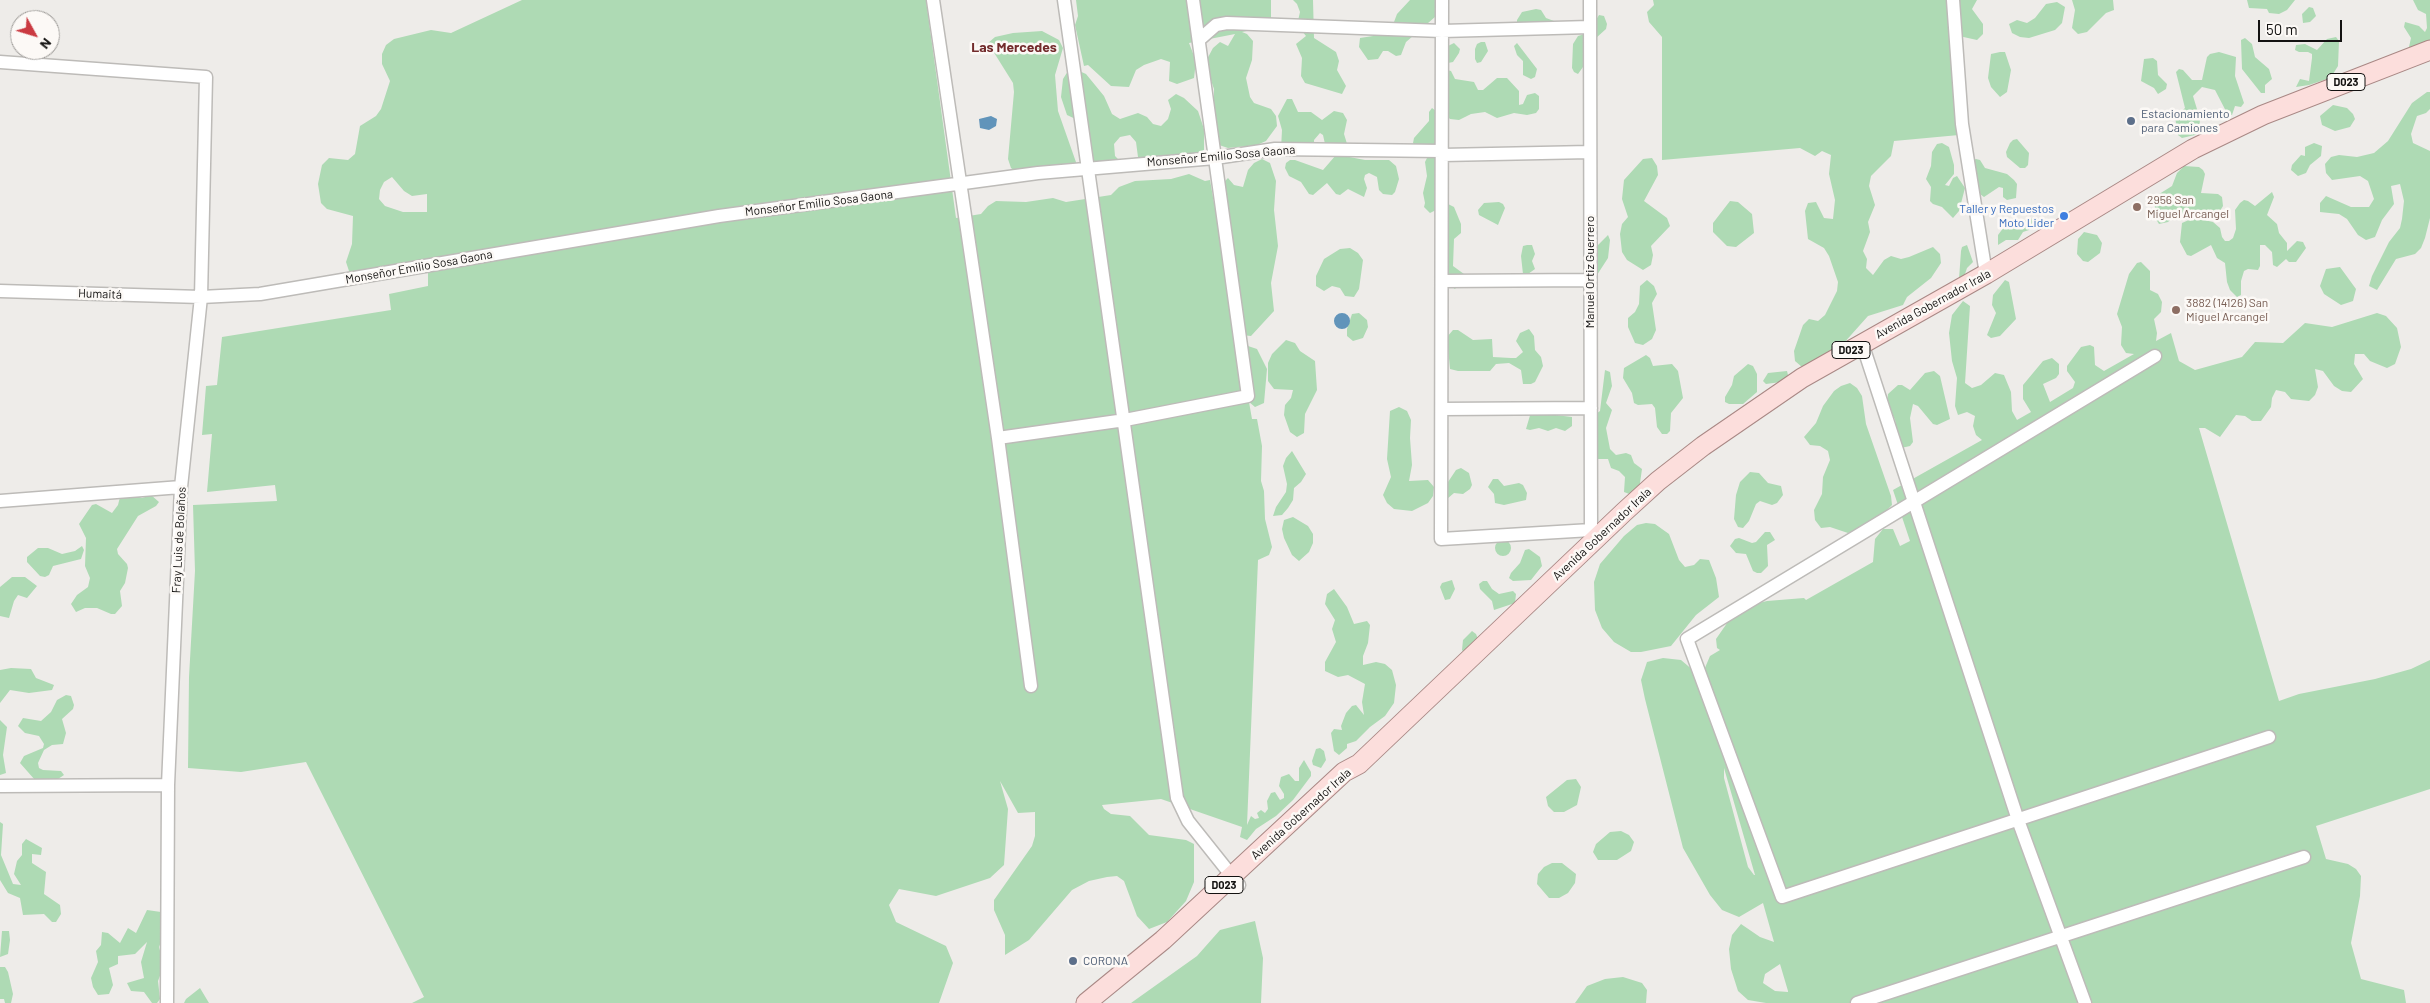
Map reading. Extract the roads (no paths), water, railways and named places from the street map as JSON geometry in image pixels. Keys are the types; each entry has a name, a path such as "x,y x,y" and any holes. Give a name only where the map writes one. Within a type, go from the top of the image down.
{"main road":[{"name":"Avenida Gobernador Irala","path":"1096,1003 1155,962 1344,772 1359,764 1591,537 1703,446 1802,378 1986,274 2193,149 2228,130 2430,50"},
{"name":"Avenida Gobernador Irala","path":"1086,1003 1236,880"}],"street":[{"path":"933,0 998,438 1031,686"},
{"path":"1064,0 1125,420 1157,665 1177,798 1188,821 1236,880"},
{"path":"998,438 1125,420 1248,396 1200,39 1193,0"},
{"path":"1442,0 1441,539 1591,537"},
{"name":"Manuel Ortiz Guerrero","path":"1590,0 1591,537"},
{"path":"1953,0 1962,124 1986,274"},
{"path":"1200,39 1216,25 1227,22 1442,30 1590,27"},
{"name":"Fray Luis de Bolaños","path":"0,62 206,77 201,297 181,487 168,785 167,1003"},
{"name":"Monseñor Emilio Sosa Gaona","path":"201,297 260,294 719,216 1088,168 1215,158 1275,149 1442,153 1590,152"},
{"path":"1442,281 1590,280"},
{"name":"Humaitá","path":"0,291 201,297"},
{"path":"1862,343 1915,500 2018,820 2085,1003"},
{"path":"2155,356 1687,639 1782,897 2269,737"},
{"path":"1442,409 1590,408"},
{"path":"0,501 181,487"},
{"path":"0,786 168,785"},
{"path":"1857,1003 2304,857"}],"water":[{"path":"991,116 997,119 996,126 989,130 980,128 979,119"},
{"path":"1342,313 1348,315 1350,321 1348,327 1342,329 1336,327 1334,321 1336,315"}],"place":[{"name":"Estacionamiento para Camiones","path":"2131,121"},
{"name":"2956 San Miguel Arcangel","path":"2137,207"},
{"name":"Taller y Repuestos Moto Lider","path":"2064,216"},
{"name":"3882 (14126) San Miguel Arcangel","path":"2176,310"},
{"name":"CORONA","path":"1073,961"}],"district":[{"name":"Las Mercedes","path":"1014,47"}]}
